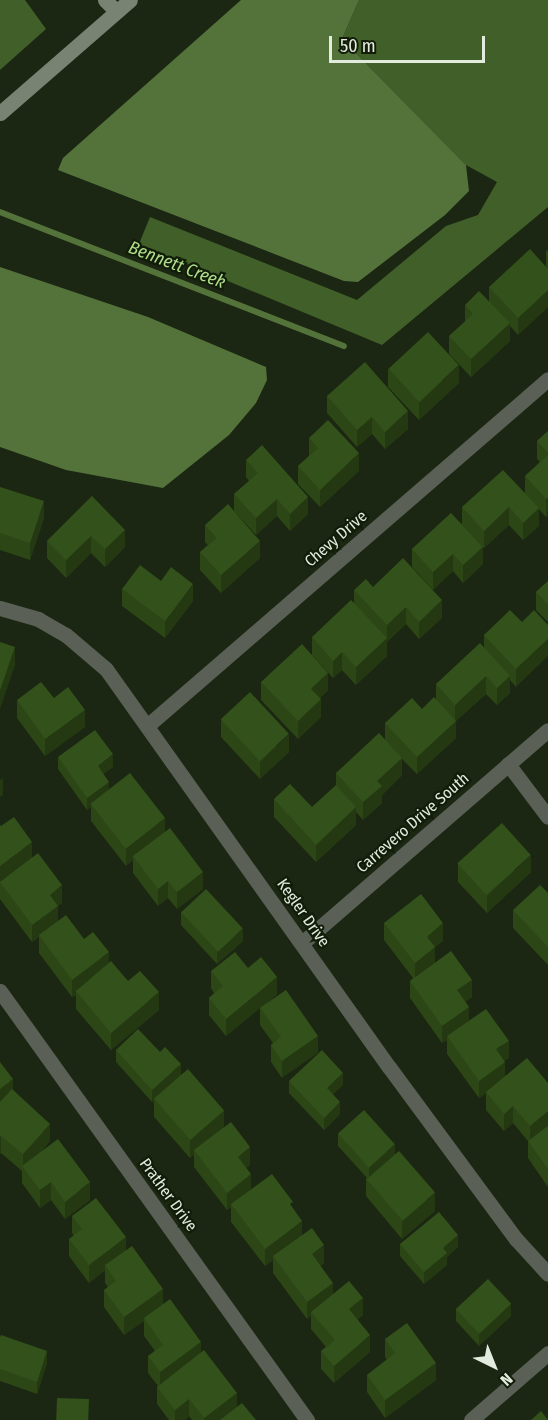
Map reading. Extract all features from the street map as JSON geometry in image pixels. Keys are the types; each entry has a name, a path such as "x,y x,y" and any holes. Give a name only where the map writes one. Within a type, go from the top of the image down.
{"main road":[{"path":"105,0 116,11"},
{"path":"0,113 130,0"}],"street":[{"name":"Chevy Drive","path":"147,726 548,379"},
{"name":"Kegler Drive","path":"0,609 38,619 86,649 106,669 516,1239 548,1274"},
{"name":"Carrevero Drive South","path":"302,943 548,730"},
{"path":"508,764 548,817"},
{"name":"Prather Drive","path":"0,991 307,1420"},
{"path":"471,1420 548,1353"}],"shaded area":[{"path":"0,0 25,0 46,29 0,70"},
{"path":"241,0 359,0 342,39 466,165 469,191 445,215 358,282 344,281 58,170 63,158"},
{"path":"359,0 548,0 548,207 382,345 139,244 150,217 357,300 446,226 478,215 497,182 466,165 342,39"},
{"path":"0,267 148,317 266,367 267,380 256,403 229,435 163,488 66,470 0,447"}],"building":[{"path":"530,249 548,269 548,290 518,318 489,287"},
{"path":"479,291 510,323 471,359 449,336 473,314 465,305"},
{"path":"428,332 459,365 419,402 389,369"},
{"path":"365,362 408,411 385,432 372,417 357,430 327,396"},
{"path":"328,420 359,453 320,490 298,466 318,448 309,438"},
{"path":"548,431 548,453 537,441"},
{"path":"262,445 308,497 290,514 277,499 256,518 234,494 258,473 246,460"},
{"path":"548,455 548,498 546,499 525,476"},
{"path":"503,470 539,508 523,523 509,507 484,531 462,507"},
{"path":"0,487 44,501 30,543 0,533"},
{"path":"92,496 125,530 105,549 91,536 66,560 47,541"},
{"path":"228,504 260,541 221,575 200,552 217,538 205,525"},
{"path":"451,513 483,547 463,565 453,554 433,572 412,549"},
{"path":"403,558 442,600 419,622 406,607 387,625 354,590 366,579 373,587"},
{"path":"140,565 161,581 171,567 193,584 165,621 122,589"},
{"path":"548,581 548,605 536,592"},
{"path":"351,600 387,638 356,667 342,652 333,661 312,637"},
{"path":"510,610 522,622 534,610 548,625 548,639 516,669 484,635"},
{"path":"0,642 15,647 0,691"},
{"path":"480,643 510,676 497,688 486,676 455,705 436,684"},
{"path":"302,644 328,673 311,689 321,699 298,721 261,682"},
{"path":"41,682 54,698 68,687 85,710 45,739 17,700"},
{"path":"250,692 289,734 260,761 221,719"},
{"path":"434,697 456,721 417,757 385,723 412,698 422,709"},
{"path":"95,730 113,754 98,766 109,782 87,798 58,757"},
{"path":"379,733 402,758 377,781 382,786 363,802 336,773"},
{"path":"130,773 165,818 126,849 91,804"},
{"path":"290,784 312,807 336,785 356,807 316,845 274,799"},
{"path":"14,817 32,842 0,866 0,825"},
{"path":"502,823 531,855 486,895 457,863"},
{"path":"170,828 203,872 177,892 168,881 158,889 133,856"},
{"path":"38,853 62,885 50,895 58,906 32,925 0,882"},
{"path":"540,885 548,893 548,947 513,910"},
{"path":"206,889 243,928 218,952 181,912"},
{"path":"421,894 443,923 427,937 435,947 415,963 384,923"},
{"path":"66,915 84,939 93,932 109,952 72,980 39,935"},
{"path":"451,951 472,980 457,990 469,1007 442,1026 410,981"},
{"path":"235,952 248,968 261,957 277,977 226,1019 209,998 223,986 211,971"},
{"path":"111,961 128,981 140,971 159,992 111,1033 76,991"},
{"path":"286,990 318,1036 282,1061 271,1045 281,1037 260,1008"},
{"path":"486,1009 509,1041 496,1049 505,1062 479,1081 447,1036"},
{"path":"138,1029 160,1052 165,1047 181,1064 152,1090 116,1050"},
{"path":"322,1050 343,1073 327,1088 340,1102 324,1118 289,1081"},
{"path":"527,1058 548,1083 548,1111 530,1126 513,1106 504,1114 486,1092"},
{"path":"0,1062 13,1079 0,1089"},
{"path":"188,1069 224,1111 190,1140 154,1099"},
{"path":"12,1089 50,1124 23,1154 0,1137 0,1102"},
{"path":"364,1110 395,1144 369,1168 338,1133"},
{"path":"231,1122 250,1147 238,1157 251,1174 227,1193 194,1150"},
{"path":"548,1126 548,1169 528,1141"},
{"path":"58,1139 90,1182 65,1202 51,1182 40,1190 22,1166"},
{"path":"399,1151 435,1193 403,1221 367,1179"},
{"path":"272,1174 293,1202 290,1204 302,1221 265,1249 231,1204"},
{"path":"96,1198 126,1237 89,1265 69,1239 82,1229 72,1216"},
{"path":"439,1212 458,1235 443,1248 447,1253 424,1272 400,1244"},
{"path":"312,1228 324,1245 312,1254 333,1283 307,1302 273,1256"},
{"path":"132,1246 163,1289 124,1317 104,1290 116,1281 105,1265"},
{"path":"488,1279 511,1304 479,1334 456,1309"},
{"path":"349,1281 363,1298 349,1309 370,1335 334,1366 321,1351 335,1340 311,1312"},
{"path":"170,1299 201,1342 160,1372 148,1356 163,1345 144,1318"},
{"path":"407,1323 436,1363 385,1400 367,1375 395,1353 385,1339"},
{"path":"1,1335 47,1351 37,1382 0,1369"},
{"path":"204,1350 237,1393 204,1418 189,1399 175,1410 157,1387"},
{"path":"57,1398 89,1399 88,1420 56,1420"},
{"path":"242,1403 256,1420 220,1420"},
{"path":"541,1411 548,1420 531,1420"}],"waterway":[{"name":"Bennett Creek","path":"0,212 344,346"}]}
